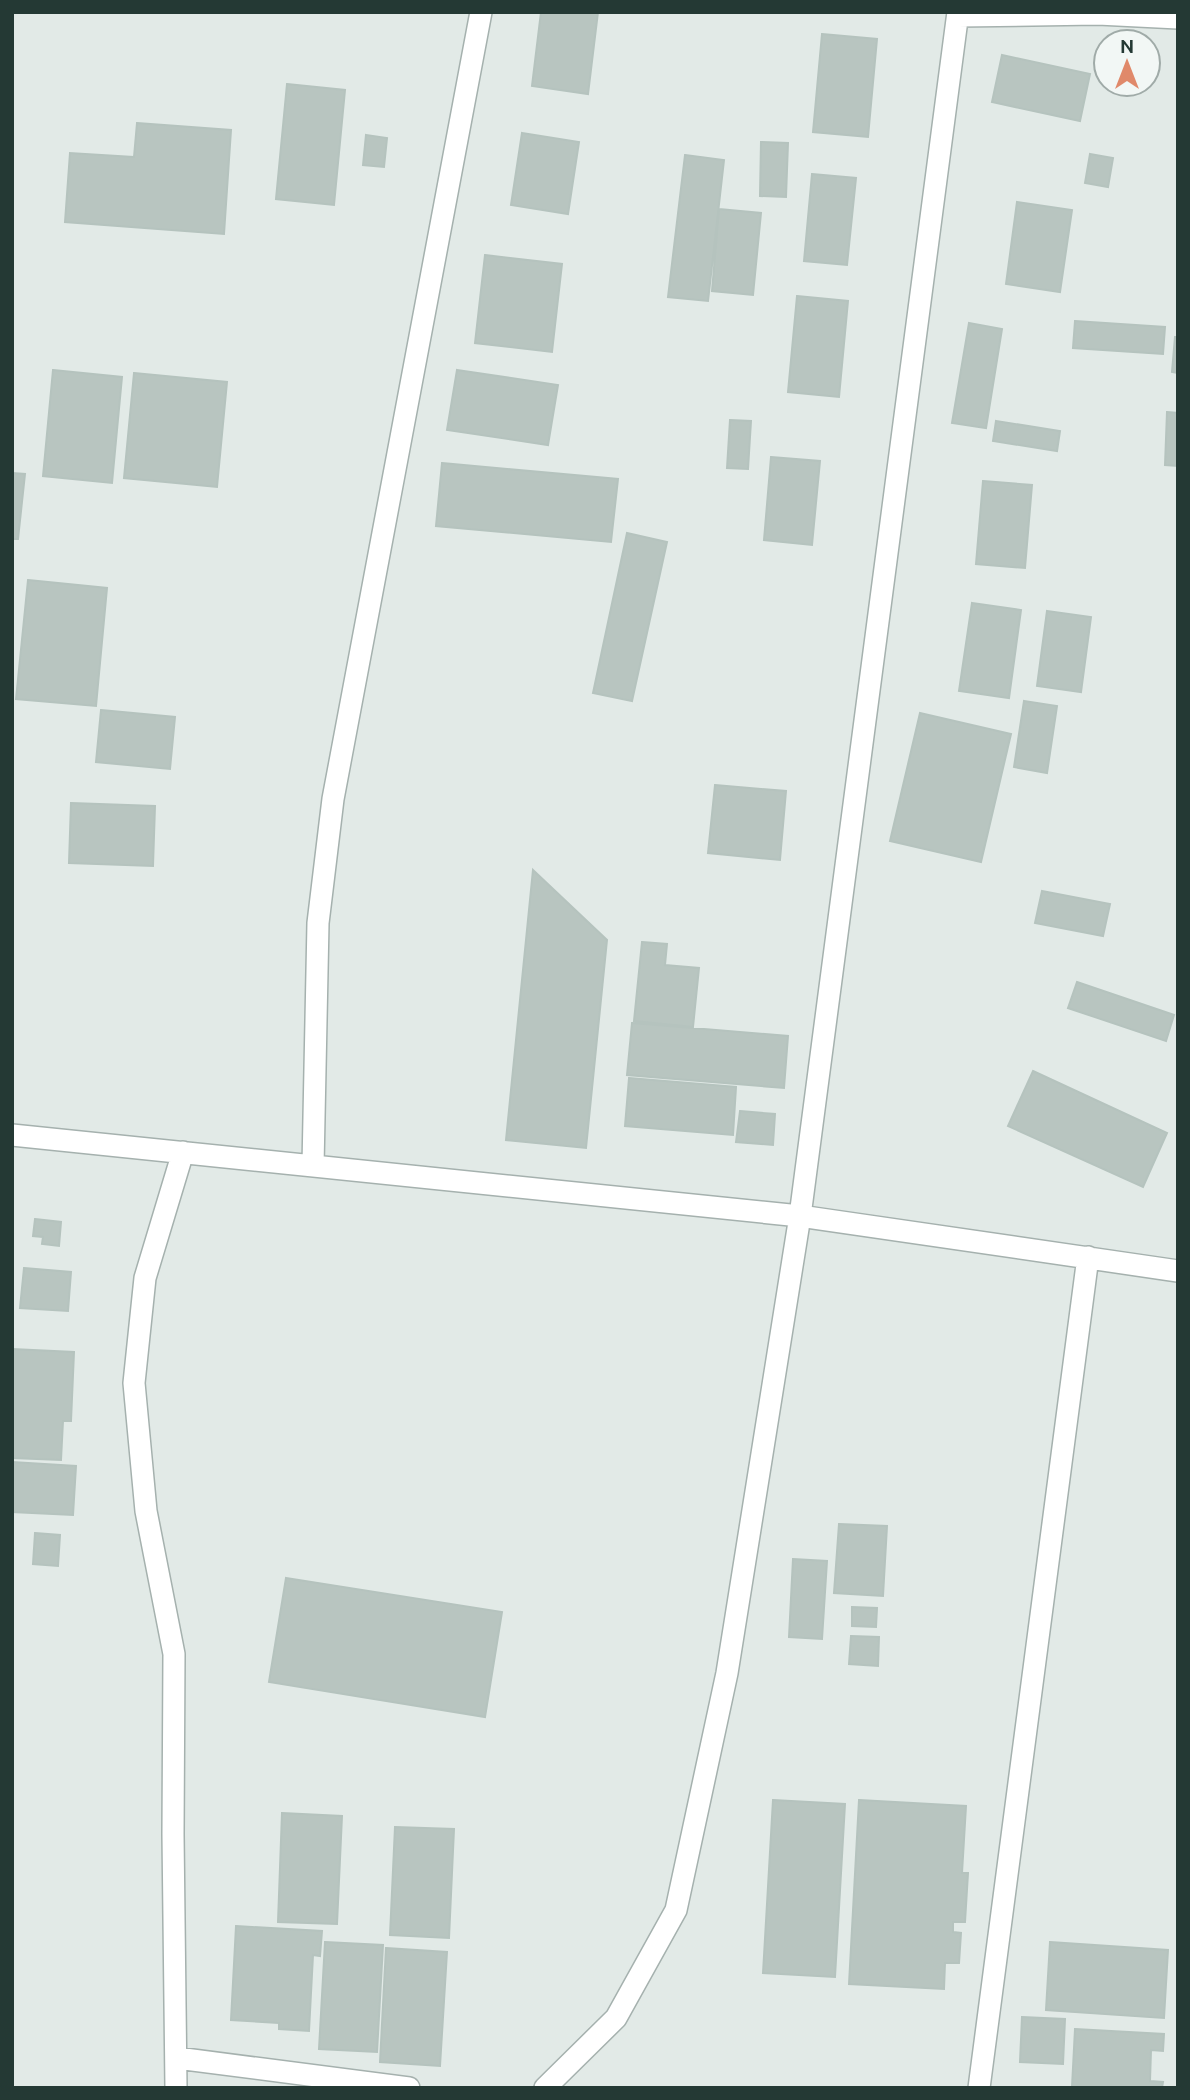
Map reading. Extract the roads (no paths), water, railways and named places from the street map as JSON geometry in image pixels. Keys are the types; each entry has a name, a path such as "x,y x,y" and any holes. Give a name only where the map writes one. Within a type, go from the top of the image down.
{"street":[{"path":"313,1166 318,923 333,799 481,12"},
{"path":"545,2088 616,2018 676,1910 727,1673 800,1216 958,14 1178,18"},
{"path":"12,1136 800,1216 1178,1271"},
{"path":"176,2088 174,1654 146,1511 134,1383 145,1278 183,1152"},
{"path":"979,2088 1088,1257"},
{"path":"177,2058 409,2088"}]}
